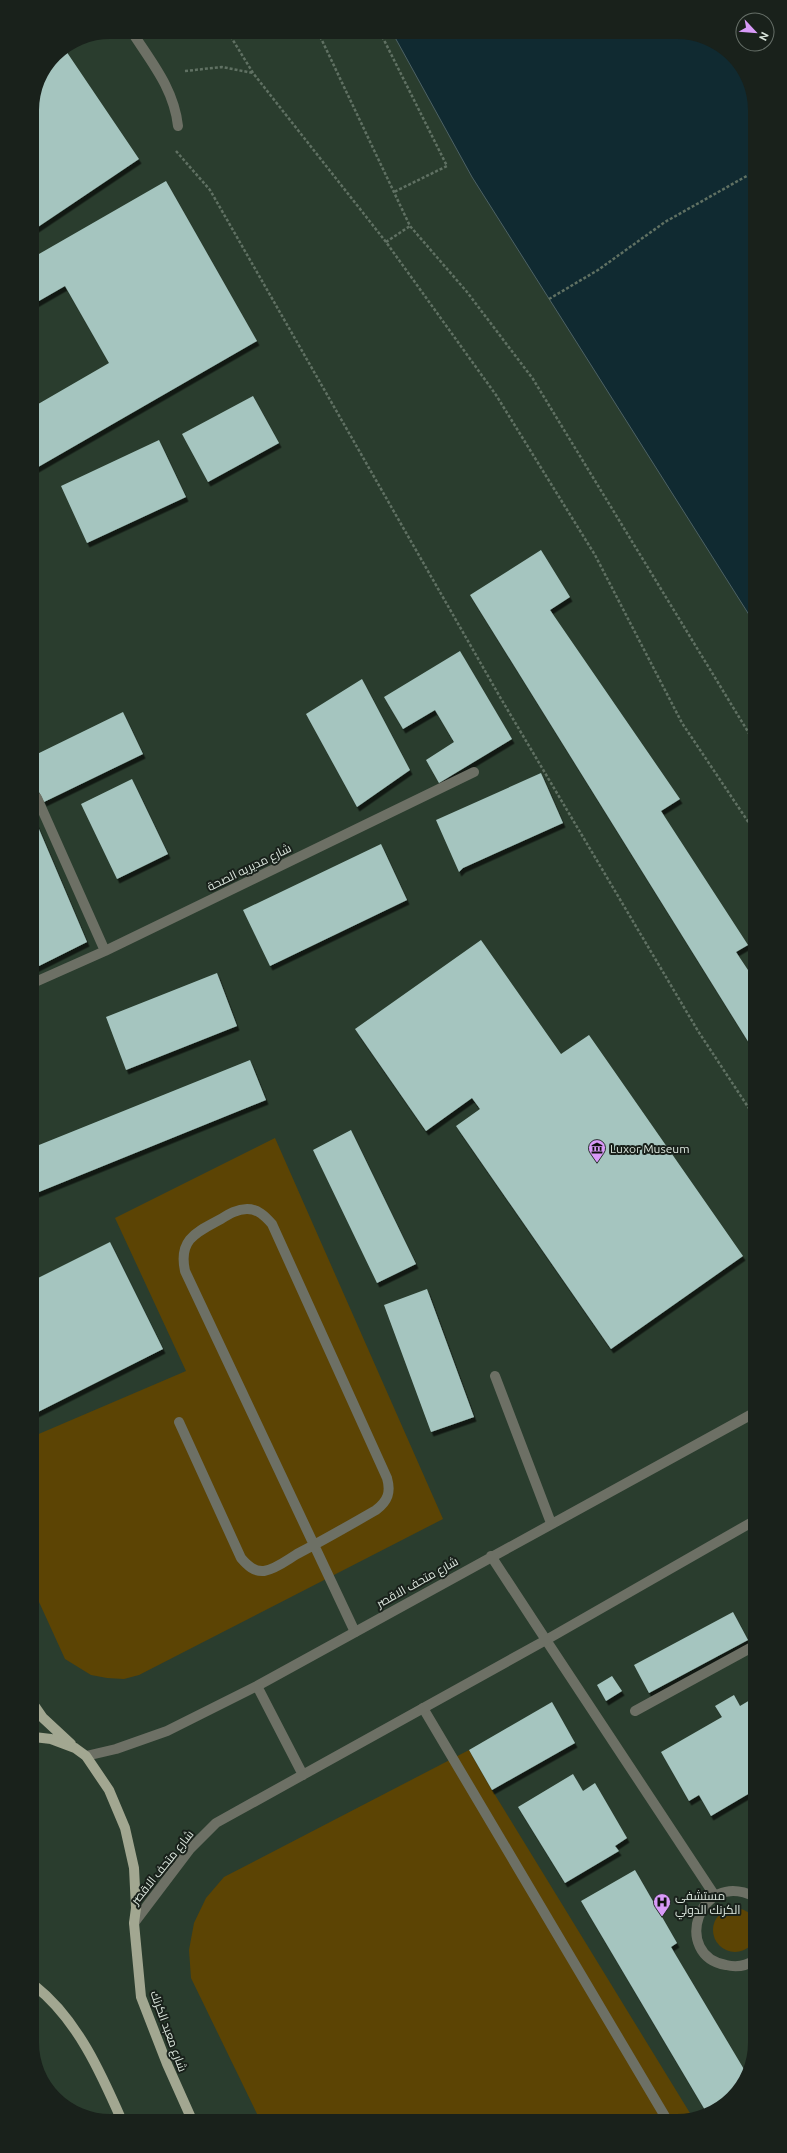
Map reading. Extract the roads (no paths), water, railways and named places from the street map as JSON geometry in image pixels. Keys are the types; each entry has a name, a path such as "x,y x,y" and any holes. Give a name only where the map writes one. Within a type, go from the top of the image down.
{"main road":[{"path":"39,1712 43,1718 75,1748"},
{"path":"39,1738 51,1739 75,1748"},
{"name":"شارع معبد الكرنك","path":"75,1748 86,1756 109,1790 125,1828 134,1868 136,1908 134,1923 141,1997 166,2064 189,2114"},
{"path":"39,1991 75,2030 108,2090 119,2114"}],"street":[{"path":"137,39 173,98 178,126"},
{"name":"شارع مديريه الصحة","path":"39,980 105,952 474,772"},
{"path":"39,803 105,952"},
{"path":"179,1422 246,1565 263,1571 272,1569 314,1545 384,1504 389,1496 390,1487 272,1224 257,1211 246,1209 236,1210 196,1233 189,1240 184,1250 183,1260 185,1271 314,1545 355,1632"},
{"path":"495,1376 551,1523"},
{"name":"شارع متحف الاقصر","path":"86,1756 116,1749 153,1737 257,1686 551,1523 748,1416"},
{"name":"شارع متحف الاقصر","path":"134,1923 190,1849 216,1823 240,1808 303,1775 546,1640 748,1524"},
{"path":"491,1556 715,1896"},
{"path":"634,1711 748,1649"},
{"path":"257,1686 303,1775"},
{"path":"423,1708 664,2114"},
{"path":"748,1894 742,1891 728,1891 715,1896 704,1905 697,1918 696,1932 700,1946 708,1957 719,1964 733,1967 748,1964"}],"water":[{"path":"396,39 682,39 691,40 713,48 730,63 739,74 746,92 748,110 748,613 472,177"}],"place":[{"name":"Luxor Museum","path":"597,1163"},
{"name":"مستشفى الكرنك الدولي","path":"662,1917"}]}
